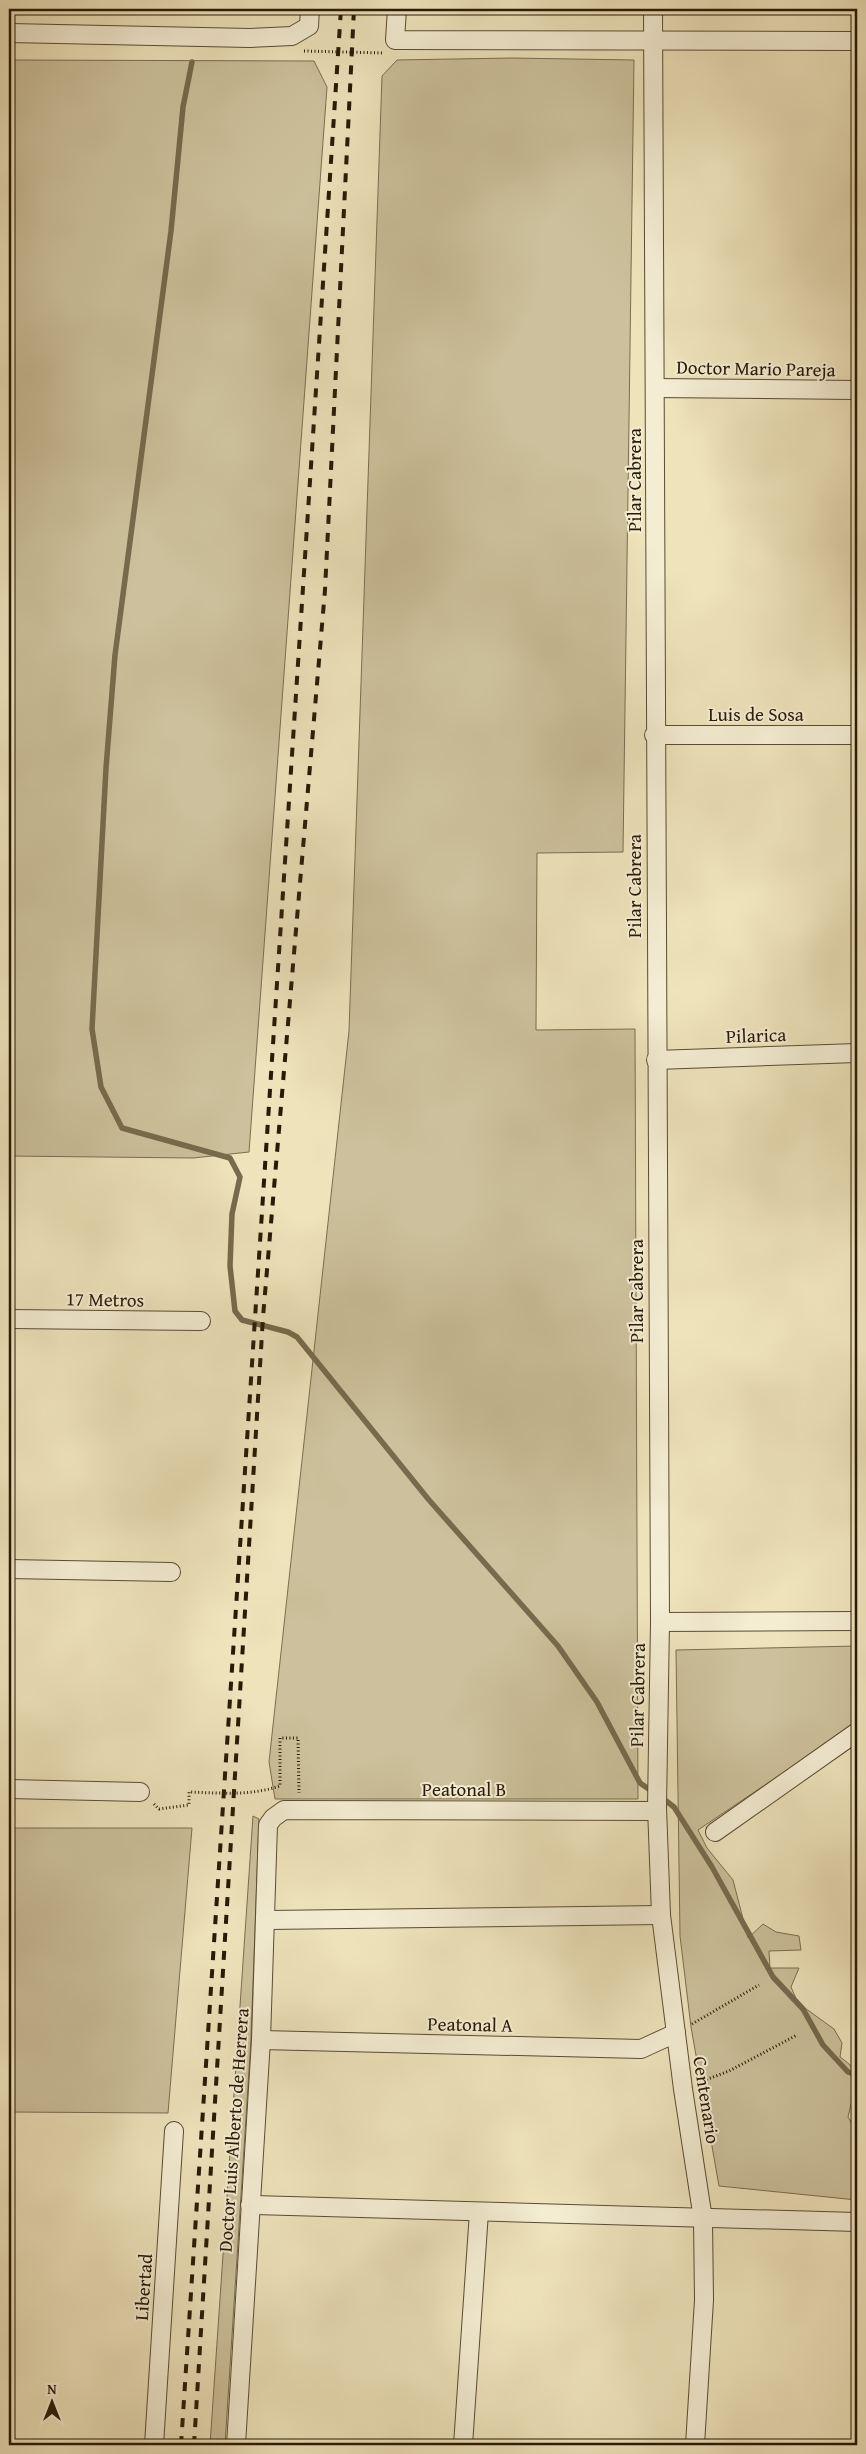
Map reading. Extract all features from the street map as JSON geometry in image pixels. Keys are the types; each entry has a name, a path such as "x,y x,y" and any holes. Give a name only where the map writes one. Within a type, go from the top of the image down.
{"street":[{"path":"397,9 395,40 857,40"},
{"name":"Pilar Cabrera","path":"652,9 655,388 654,735 660,1622 658,1762"},
{"path":"9,33 250,38 292,36 309,17"},
{"name":"Doctor Mario Pareja","path":"655,388 857,390"},
{"name":"Luis de Sosa","path":"654,735 857,735"},
{"name":"Pilarica","path":"656,1060 857,1053"},
{"name":"17 Metros","path":"9,1319 201,1321"},
{"path":"9,1569 171,1572"},
{"path":"660,1622 857,1621"},
{"path":"715,1832 857,1732"},
{"name":"Centenario","path":"658,1762 657,1809 661,1914 683,2089 704,2219 704,2300 695,2445"},
{"path":"9,1789 140,1792"},
{"name":"Peatonal B","path":"273,1818 284,1810 657,1809"},
{"name":"Doctor Luis Alberto de Herrera","path":"236,2445 267,1920 268,1825 273,1818"},
{"path":"267,1920 661,1914"},
{"name":"Peatonal A","path":"260,2040 641,2049 676,2033"},
{"name":"Libertad","path":"154,2445 174,2131"},
{"path":"250,2206 857,2222"},
{"path":"464,2445 479,2212"}],"path":[{"path":"294,50 382,54 395,40"},
{"path":"140,1792 159,1809 189,1805 189,1792 234,1794 264,1792 280,1786 280,1738 298,1738 299,1810"},
{"path":"676,2033 758,1985"},
{"path":"683,2089 729,2071 797,2035"}],"shaded area":[{"path":"512,58 634,60 623,852 537,853 536,1030 635,1029 638,1799 275,1799 269,1762 349,1031 382,76 397,60"},
{"path":"9,60 314,61 327,87 249,1152 193,1158 9,1156"},
{"path":"857,1646 857,1723 698,1830 707,1848 733,1880 748,1938 763,1924 776,1932 799,1936 801,1950 769,1951 770,1968 799,1968 791,1987 798,2003 834,2029 842,2043 840,2057 852,2068 857,2077 857,2106 851,2104 848,2117 857,2133 857,2200 719,2186 691,2027 680,1936 676,1650"},
{"path":"253,1816 259,1819 251,2039 225,2445 210,2445"},
{"path":"9,1828 192,1828 168,2113 9,2112"}],"waterway":[{"path":"192,62 183,107 171,231 115,655 106,768 92,1029 101,1087 122,1128 230,1158 240,1177 232,1214 230,1266 235,1311 242,1320 288,1332 297,1337 429,1500 558,1646 597,1702 640,1783 653,1792"},
{"path":"661,1797 674,1807 712,1867 773,1977 803,2009 823,2045 848,2072 857,2075"}],"railway":[{"path":"181,2445 341,9"},
{"path":"194,2445 263,1317 325,590 354,9"}]}
